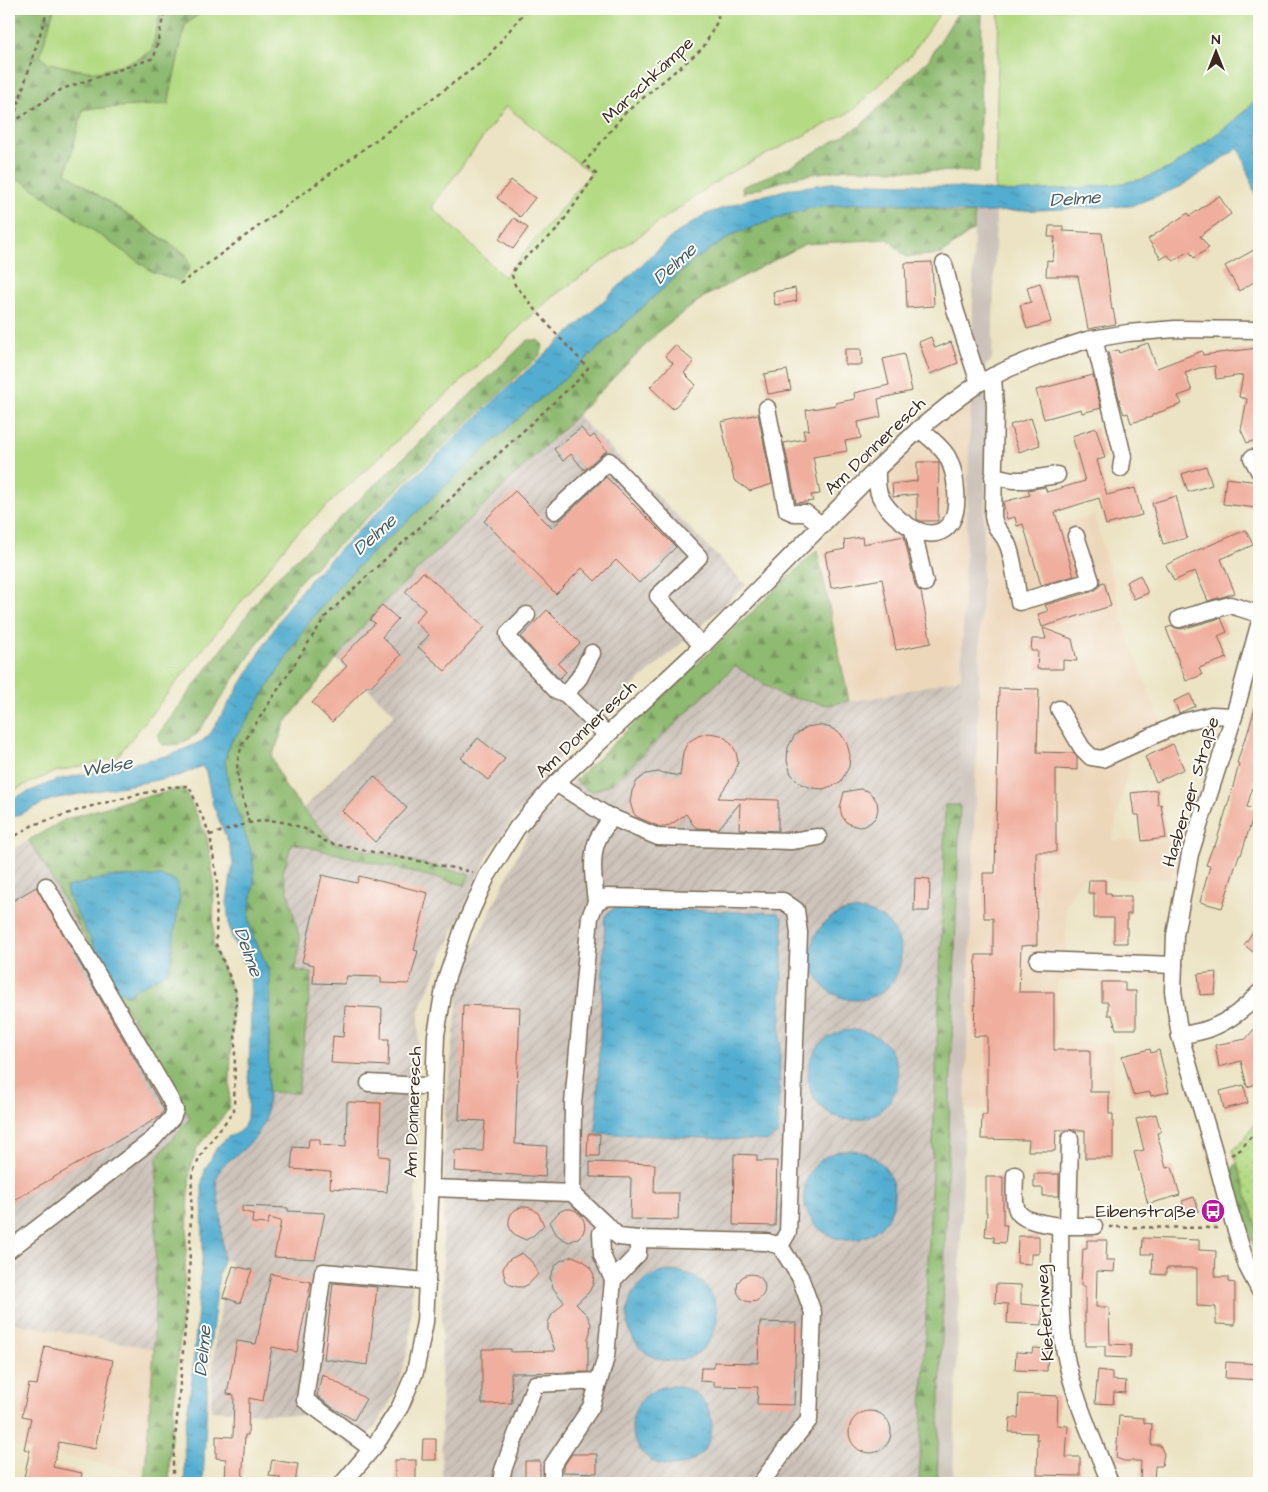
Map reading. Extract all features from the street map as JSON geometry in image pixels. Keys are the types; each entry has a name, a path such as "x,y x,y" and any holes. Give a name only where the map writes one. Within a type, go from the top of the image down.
{"street":[{"path":"944,264 955,309 986,380 995,407 994,524 998,532 1008,543 1020,602 1091,581 1076,536"},
{"name":"Am Donneresch","path":"343,1483 372,1449 400,1407 415,1372 425,1322 436,1035 445,983 463,929 487,876 518,828 556,783 702,646 919,429 950,404 986,380 1047,353 1094,339 1128,333 1175,329 1259,330"},
{"path":"1094,339 1123,456 1121,468"},
{"path":"767,408 788,510 794,513 806,513 822,526"},
{"path":"878,469 879,494 888,509 914,530 937,533 948,526 954,515 956,504 954,472 946,456 935,442 919,429"},
{"path":"556,511 609,461 699,556 658,596 702,646"},
{"path":"993,476 1025,480 1057,475"},
{"path":"914,530 925,583"},
{"path":"1179,619 1230,605 1259,614"},
{"path":"527,615 508,634 510,640 556,690 566,694 608,735"},
{"name":"Hasberger Straße","path":"1259,625 1257,643 1190,854 1175,935 1173,991 1180,1036 1216,1162 1247,1266 1259,1290"},
{"path":"566,694 579,678 592,653"},
{"path":"1059,710 1082,748 1091,757 1102,759 1183,722 1210,715 1234,716"},
{"path":"556,783 612,817 658,837 791,841 818,837"},
{"path":"572,1193 573,1104 576,1067 590,917 596,902 593,864 597,842 612,817"},
{"path":"9,1250 153,1139 172,1118 176,1110 46,886"},
{"path":"596,902 607,897 783,901 796,910 798,933 788,1232 780,1246"},
{"path":"1038,960 1174,965"},
{"path":"1180,1036 1211,1028 1231,1018 1259,993"},
{"path":"369,1083 434,1085"},
{"name":"Kiefernweg","path":"1070,1139 1064,1226 1062,1328 1065,1354 1073,1384 1110,1483"},
{"path":"1015,1175 1017,1211 1021,1216 1029,1220 1064,1226 1094,1226"},
{"path":"431,1188 572,1193 619,1237 767,1242 780,1246 800,1277 814,1313 809,1420 761,1483"},
{"path":"552,1483 552,1466 591,1407 606,1357 614,1280 602,1255 601,1233 608,1226"},
{"path":"614,1280 638,1254 638,1238"},
{"path":"372,1449 305,1400 323,1272 428,1281"},
{"path":"501,1483 503,1470 535,1384 599,1381"}],"path":[{"path":"12,123 48,9"},
{"path":"9,126 62,89 154,58 165,9"},
{"path":"180,284 486,59 527,9"},
{"name":"Marschkämpe","path":"250,823 238,779 237,763 242,745 325,617 579,379 588,368 556,335 515,285 512,275 515,267 557,230 596,174 584,164 625,113 704,48 718,20 718,9"},
{"path":"9,840 33,825 88,808 169,787 189,786 210,834 218,880 216,944 236,992 234,1111 203,1151 192,1174 189,1284 173,1463 173,1483"},
{"path":"210,834 269,820 288,823 305,829 328,844 470,871 487,876"},
{"path":"1216,1162 1240,1150 1259,1129"},
{"path":"1094,1226 1235,1228"}],"shaded area":[{"path":"996,212 992,360 985,366 984,395 988,401 953,1483 937,1483 960,805 961,678 972,373 974,213"},
{"path":"971,399 961,678 888,695 849,701 817,550 932,430"},
{"path":"577,415 746,585 574,739 490,851 461,913 419,1011 416,1182 410,1341 400,1380 389,1404 373,1429 356,1450 310,1416 211,1410 216,1330 231,1261 223,1260 221,1219 216,1180 222,1166 257,1137 265,1121 268,1092 298,1092 312,973 296,970 300,940 282,873 293,843 465,885 470,874 334,843 303,809 395,714 337,660 356,633 378,608"},
{"path":"986,485 996,515 1007,530 1016,538 1094,515 1122,614 1122,621 1167,738 1131,755 1112,840 1182,842 1170,879 1081,878 1066,905 1066,954 1160,955 1160,980 1057,981 1056,1042 1113,1043 1113,1109 964,1110"},
{"path":"735,666 783,696 829,705 888,695 961,678 960,805 945,805 943,900 919,1483 442,1483 441,1391 445,1113 461,973 530,829 575,780 590,792 612,784"},
{"path":"29,840 190,1118 157,1157 154,1349 9,1322 9,852"},
{"path":"9,1322 154,1349 145,1473 9,1445"}],"green space":[{"path":"9,9 54,9 40,56 46,62 79,70 99,72 137,60 152,50 161,9 205,9 185,25 168,104 83,109 66,173 187,256 190,268 180,281 153,272 21,180 9,182"},
{"path":"54,9 161,9 152,50 137,60 99,72 79,70 46,62 40,55"},
{"path":"205,9 943,9 910,56 852,111 726,175 552,297 292,538 116,758 55,772 9,792 9,182 21,180 153,272 187,255 66,173 83,109 168,104 185,25","holes":["506,106 591,173 504,277 432,207"]},
{"path":"960,9 982,9 979,172 847,169 800,176 743,193 742,187 789,167 860,126 929,59"},
{"path":"999,9 1259,9 1259,94 1248,108 1226,127 1172,167 1142,179 1118,184 1063,189 1011,192 995,190"},
{"path":"857,203 909,204 961,214 974,213 974,229 942,254 906,257 888,239 805,244 704,297 661,329 577,415 378,608 285,723 272,757 284,785 334,843 470,874 465,885 292,843 283,873 300,940 296,970 312,973 298,1093 268,1092 270,976 251,931 249,917 254,883 238,817 229,789 225,760 229,744 241,729 309,622 340,585 369,555 694,260 734,234 787,215 812,208"},
{"path":"528,340 538,340 543,345 541,354 299,582 197,734 180,744 163,745 159,742 159,733 270,584"},
{"path":"817,550 849,701 829,705 783,696 735,666 612,784 590,792 575,780"},
{"path":"184,788 207,837 214,880 213,945 233,993 229,1109 197,1148 190,1171 184,1290 169,1461 170,1483 144,1483 154,1349 157,1157 190,1118 29,840 66,819 126,801","holes":["66,887 126,995 117,989 68,896"]},
{"path":"945,805 960,805 937,1483 919,1483 943,900"},
{"path":"1259,1119 1259,1233 1233,1150"},
{"path":"1237,1163 1259,1233 1259,1263 1230,1172"}],"water":[{"name":"Delme","path":"1259,94 1259,205 1240,150 1237,149 1180,187 1131,206 969,213 909,204 857,203 812,208 734,234 694,260 570,374 526,411 369,555 340,585 309,622 229,745 225,760 229,789 251,851 254,883 249,917 251,931 270,976 268,1098 265,1121 256,1137 222,1166 216,1180 221,1219 223,1260 219,1274 209,1355 203,1483 185,1483 184,1435 192,1380 203,1248 202,1182 205,1170 217,1147 244,1127 247,1118 251,982 232,938 229,926 227,902 233,863 229,844 213,805 206,772 202,766 179,776 53,799 9,819 9,800 57,780 171,755 202,741 210,734 287,608 312,577 504,391 671,237 704,215 749,199 794,188 839,182 913,184 1011,192 1118,184 1142,179 1172,167 1226,127 1248,108"},
{"path":"162,876 176,881 180,896 169,971 126,995 117,989 68,896 66,887 108,877"},
{"path":"614,908 778,913 783,920 778,1133 768,1141 596,1133 605,916"},
{"path":"856,910 873,913 888,923 898,938 901,955 898,972 888,987 873,997 856,1000 839,997 824,987 814,972 811,955 814,938 824,923 839,913"},
{"path":"853,1030 870,1033 885,1043 895,1058 898,1075 895,1092 885,1107 870,1117 853,1120 836,1117 821,1107 811,1092 808,1075 811,1058 821,1043 836,1033"},
{"path":"849,1150 866,1153 881,1163 891,1178 894,1195 891,1212 881,1227 866,1237 849,1240 832,1237 817,1227 807,1212 804,1195 807,1178 817,1163 832,1153"},
{"path":"672,1271 689,1274 704,1284 714,1299 717,1316 714,1333 704,1348 689,1358 672,1361 655,1358 640,1348 630,1333 627,1316 630,1299 640,1284 655,1274"},
{"path":"672,1386 687,1389 700,1398 709,1411 712,1426 709,1441 700,1454 687,1463 672,1466 657,1463 644,1454 635,1441 632,1426 635,1411 644,1398 657,1389"}],"building":[{"path":"511,180 535,198 520,217 497,198"},
{"path":"1219,196 1231,214 1200,236 1209,248 1194,258 1189,251 1173,261 1168,255 1161,259 1148,239 1188,213 1190,216"},
{"path":"514,218 528,228 513,249 499,239"},
{"path":"1049,226 1063,226 1063,231 1102,233 1112,310 1116,324 1088,329 1078,276 1046,276 1047,260 1053,261 1055,237 1048,237"},
{"path":"1254,250 1259,260 1259,279 1239,291 1225,266"},
{"path":"932,262 934,306 907,308 905,263"},
{"path":"1040,283 1051,322 1027,329 1020,305 1031,302 1027,287"},
{"path":"795,288 797,301 775,305 773,292"},
{"path":"931,337 935,348 951,342 958,363 930,374 919,342"},
{"path":"1148,343 1157,368 1202,351 1203,355 1258,348 1259,439 1247,443 1241,430 1247,399 1239,397 1243,375 1216,379 1215,366 1199,368 1185,373 1192,391 1178,396 1182,404 1152,415 1152,417 1131,423 1128,413 1124,414 1120,403 1108,352 1118,350 1119,353"},
{"path":"675,345 694,362 684,373 696,385 673,409 650,387 673,363 665,356"},
{"path":"845,349 861,349 862,365 845,365"},
{"path":"904,354 912,391 878,399 881,417 858,422 861,438 845,441 847,451 813,457 820,494 811,495 813,501 796,503 784,443 805,439 803,430 809,430 806,410 836,405 835,403 855,399 854,393 889,385 883,359"},
{"path":"787,370 791,390 768,394 764,374"},
{"path":"1093,375 1101,408 1082,413 1081,409 1044,419 1036,390"},
{"path":"758,414 772,484 750,491 734,480 721,422"},
{"path":"1031,418 1040,445 1019,452 1010,425"},
{"path":"581,428 590,438 594,435 607,451 584,470 571,454 563,461 554,449"},
{"path":"1096,428 1105,458 1097,460 1107,495 1135,488 1142,515 1106,525 1099,498 1055,512 1074,576 1041,585 1023,524 1017,526 1015,517 1007,519 1003,502 1030,495 1028,490 1045,487 1047,492 1085,481 1072,436"},
{"path":"917,462 939,462 938,521 921,521 917,519 917,494 893,497 892,484 917,481"},
{"path":"1206,466 1212,485 1188,492 1182,474"},
{"path":"606,477 676,547 639,583 616,560 595,581 582,568 556,594 484,521 515,491 552,528"},
{"path":"1226,478 1259,482 1257,508 1223,504"},
{"path":"1176,496 1187,538 1163,544 1152,503"},
{"path":"1246,530 1253,545 1221,559 1235,593 1208,601 1195,571 1174,581 1166,565"},
{"path":"904,536 915,585 921,592 931,643 896,650 882,579 831,588 825,553 845,549 844,540 862,537 863,544"},
{"path":"423,572 485,627 445,671 418,647 429,635 415,622 425,610 405,592"},
{"path":"1140,575 1148,593 1134,599 1126,582"},
{"path":"1104,582 1111,606 1042,627 1038,614 1048,611 1045,605 1094,591"},
{"path":"382,605 398,619 382,637 401,655 332,722 312,703 347,666 340,660 375,623 370,620"},
{"path":"547,610 580,643 558,664 566,672 559,679 521,637"},
{"path":"1221,618 1227,632 1218,636 1227,658 1199,668 1202,675 1186,681 1166,628 1172,626 1182,629"},
{"path":"1043,628 1072,639 1077,661 1063,660 1063,669 1037,669 1038,651 1031,651 1032,639 1046,639"},
{"path":"999,688 1039,689 1037,752 1074,753 1077,757 1077,770 1056,769 1056,852 1036,852 1037,945 1021,946 1019,992 1054,992 1054,1050 1090,1050 1090,1092 1109,1092 1109,1114 1113,1114 1113,1158 1085,1158 1085,1130 1056,1130 1055,1151 1028,1151 1029,1140 981,1139 982,1115 987,1115 987,1036 974,1036 976,955 993,955 993,918 984,918 983,873 995,873"},
{"path":"1190,694 1195,706 1179,713 1174,701"},
{"path":"1256,705 1259,706 1259,764 1247,807 1259,811 1259,823 1252,820 1222,908 1200,902 1210,866 1206,865 1213,846 1215,846 1239,764 1237,763"},
{"path":"819,725 831,728 841,734 847,744 850,755 849,767 840,783 823,789 801,784 791,774 787,761 788,747 795,735 807,727"},
{"path":"709,733 721,735 730,742 736,752 738,762 735,772 718,798 778,800 778,831 739,829 740,803 717,829 697,828 686,814 670,825 660,827 637,817 633,812 630,802 632,791 637,781 646,774 658,772 680,776 683,752 688,742 698,736"},
{"path":"478,738 505,759 488,780 461,758"},
{"path":"1173,744 1184,769 1156,782 1145,757"},
{"path":"374,776 407,808 375,842 342,811"},
{"path":"860,789 868,791 873,796 877,802 878,809 876,817 871,822 859,827 846,822 840,808 844,792"},
{"path":"1157,790 1158,805 1161,804 1166,838 1142,841 1139,815 1134,815 1131,793"},
{"path":"322,875 357,883 359,876 428,893 414,950 418,951 409,984 381,983 381,977 347,976 345,984 313,983 314,965 302,962"},
{"path":"915,878 930,879 929,911 914,911"},
{"path":"1089,880 1105,880 1105,893 1111,893 1111,896 1131,896 1131,914 1127,914 1127,943 1114,943 1114,918 1094,918 1094,893 1088,893"},
{"path":"36,887 164,1110 161,1116 9,1203 9,903"},
{"path":"1259,923 1259,956 1244,945"},
{"path":"1217,972 1215,994 1200,995 1198,974"},
{"path":"1102,982 1125,982 1125,991 1136,991 1136,1029 1116,1029 1112,1015 1108,1015 1108,1002 1102,1002"},
{"path":"463,1005 520,1007 515,1144 547,1146 545,1177 454,1171 455,1150 483,1151 485,1121 459,1120"},
{"path":"345,1006 382,1008 381,1039 389,1039 388,1066 331,1063 333,1036 343,1037"},
{"path":"1259,1023 1259,1083 1247,1087 1241,1061 1219,1067 1215,1045 1246,1039"},
{"path":"1150,1049 1151,1053 1159,1050 1169,1092 1151,1096 1150,1092 1133,1095 1122,1056"},
{"path":"1244,1085 1248,1103 1224,1109 1220,1091"},
{"path":"347,1102 381,1103 379,1156 389,1157 387,1192 330,1188 331,1172 291,1169 293,1147 308,1148 309,1139 320,1139 320,1145 346,1147"},
{"path":"1156,1114 1161,1132 1157,1133 1166,1168 1172,1167 1180,1195 1148,1204 1134,1152 1144,1150 1136,1119"},
{"path":"588,1134 600,1134 599,1156 587,1156"},
{"path":"734,1154 757,1155 757,1161 777,1161 775,1226 733,1225"},
{"path":"590,1162 655,1164 654,1193 679,1193 678,1220 630,1219 631,1178 590,1177"},
{"path":"1034,1174 1059,1174 1059,1196 1043,1196 1043,1188 1034,1188"},
{"path":"986,1177 1003,1177 1003,1225 1007,1225 1005,1243 994,1242 994,1237 985,1236 987,1212"},
{"path":"1194,1197 1199,1211 1187,1214 1182,1201"},
{"path":"242,1206 288,1208 288,1211 325,1213 315,1259 274,1257 281,1221 269,1218 268,1224 252,1223 253,1214 242,1211"},
{"path":"521,1207 533,1209 538,1213 544,1225 526,1240 512,1232 509,1226 511,1214"},
{"path":"565,1209 576,1211 582,1217 585,1227 583,1233 578,1238 569,1242 556,1234 550,1222 559,1212"},
{"path":"1018,1236 1039,1236 1039,1254 1031,1254 1031,1264 1017,1263"},
{"path":"1143,1238 1199,1240 1199,1250 1216,1251 1215,1277 1228,1277 1228,1282 1235,1283 1235,1325 1216,1324 1216,1307 1197,1306 1197,1268 1166,1268 1166,1275 1152,1274 1153,1254 1142,1254"},
{"path":"1087,1240 1107,1240 1106,1260 1115,1260 1114,1272 1097,1271 1096,1307 1109,1307 1110,1344 1131,1345 1130,1358 1105,1357 1105,1346 1085,1346 1085,1286 1081,1286 1083,1249 1087,1249"},
{"path":"522,1253 532,1262 538,1274 529,1284 517,1287 506,1281 503,1269 510,1259"},
{"path":"572,1256 584,1261 594,1275 593,1284 589,1292 576,1304 587,1315 591,1324 588,1338 588,1372 511,1373 512,1403 482,1404 482,1349 511,1349 511,1352 555,1351 548,1330 548,1322 564,1302 553,1288 550,1277 555,1266 560,1261"},
{"path":"233,1266 252,1270 240,1303 223,1297"},
{"path":"271,1274 311,1282 297,1352 272,1347 263,1401 249,1398 248,1435 245,1435 242,1483 225,1483 226,1459 216,1458 216,1436 233,1437 234,1395 227,1394 237,1341 256,1344"},
{"path":"751,1274 761,1278 765,1288 761,1298 751,1302 741,1298 737,1288 741,1278"},
{"path":"333,1283 377,1287 368,1365 324,1359"},
{"path":"996,1284 1021,1285 1021,1304 1043,1306 1042,1325 1007,1323 1008,1304 995,1303"},
{"path":"760,1322 796,1323 794,1405 757,1404 758,1387 714,1386 714,1382 700,1381 701,1368 714,1368 714,1362 758,1363"},
{"path":"45,1346 113,1360 95,1449 59,1442 53,1467 82,1473 80,1483 23,1482 30,1450 24,1449 31,1418 22,1416 29,1384 37,1385"},
{"path":"1033,1348 1048,1349 1047,1371 1015,1370 1016,1352 1032,1353"},
{"path":"1226,1362 1259,1364 1259,1380 1225,1378"},
{"path":"1098,1370 1112,1372 1112,1380 1126,1381 1125,1393 1114,1392 1113,1404 1095,1403"},
{"path":"322,1374 366,1399 354,1420 317,1396"},
{"path":"1019,1394 1058,1396 1057,1425 1068,1426 1066,1457 1080,1457 1080,1476 1037,1475 1037,1433 1009,1432 1010,1418 1018,1418"},
{"path":"870,1411 885,1417 891,1432 885,1447 870,1453 855,1447 849,1432 855,1417"},
{"path":"1119,1416 1144,1418 1144,1423 1152,1424 1151,1445 1160,1445 1164,1454 1162,1466 1155,1466 1154,1483 1140,1483 1141,1461 1124,1461 1116,1458"},
{"path":"423,1439 436,1439 436,1460 422,1460"},
{"path":"572,1454 597,1454 597,1473 563,1472 563,1467"},
{"path":"272,1460 298,1464 295,1483 279,1483 280,1477 269,1476"},
{"path":"395,1460 416,1460 416,1483 395,1483"},
{"path":"525,1461 540,1461 540,1478 525,1477"}],"place":[{"name":"Eibenstraße","path":"1213,1211"}],"water label":[{"name":"Welse","path":"107,767"}]}
